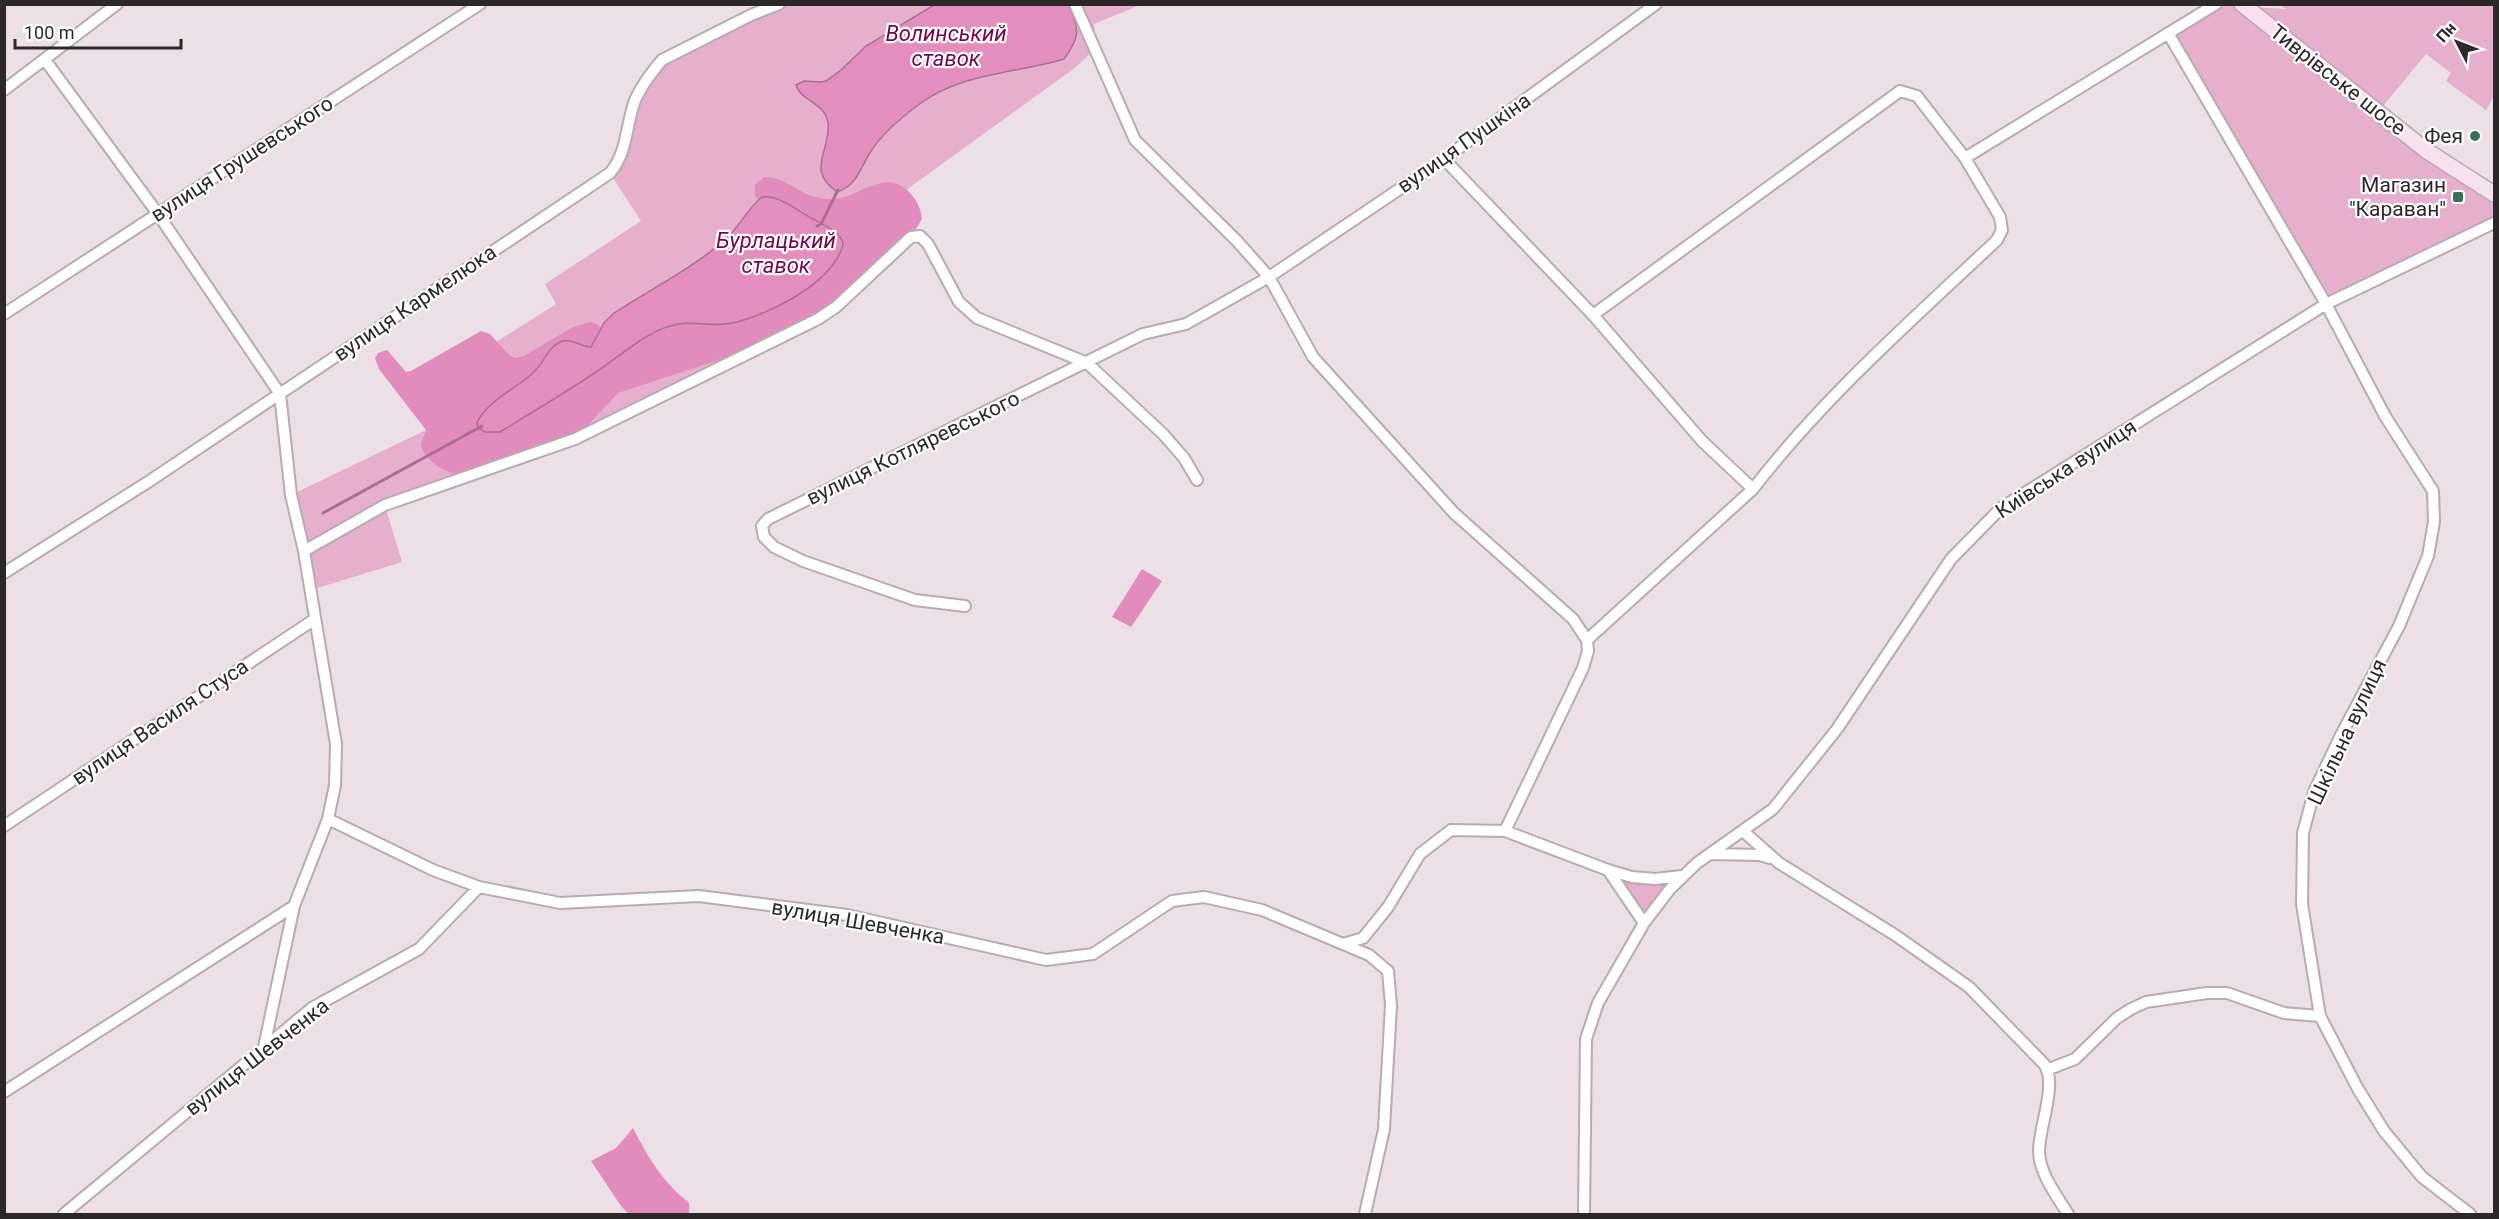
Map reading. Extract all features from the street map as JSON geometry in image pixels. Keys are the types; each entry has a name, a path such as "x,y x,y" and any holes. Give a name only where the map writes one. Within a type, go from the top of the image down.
{"main road":[{"name":"Тиврівське шосе","path":"2242,4 2427,151 2494,194"}],"street":[{"path":"4,90 117,4"},
{"name":"вулиця Грушевського","path":"4,314 480,4"},
{"name":"вулиця Кармелюка","path":"4,573 280,394 610,173 621,158 635,102 651,72 662,60 751,15 779,4"},
{"path":"1075,4 1135,140 1238,241 1269,277 1313,357 1454,513 1573,619 1587,640 1588,651 1583,668 1505,831"},
{"name":"вулиця Пушкіна","path":"1269,277 1444,159 1656,4"},
{"path":"1965,158 2216,4"},
{"name":"Шкільна вулиця","path":"2168,33 2326,304 2385,416 2433,491 2434,522 2428,556 2407,606 2314,792 2303,833 2302,904 2320,1016 2358,1089 2384,1131 2422,1177 2470,1215"},
{"path":"45,60 158,213 280,394 291,495 304,551 336,744 334,785 328,819 294,906 264,1047"},
{"path":"1587,640 1753,489 1772,464 1874,356 1997,240 2002,230 2000,217 1965,158 1917,96 1900,91 1593,315"},
{"path":"1444,159 1593,315 1702,441 1753,489"},
{"name":"Київська вулиця","path":"1584,1215 1586,1040 1598,1003 1644,923 1662,897 1682,876 1773,809 1838,729 1951,559 2001,508 2326,304 2494,223"},
{"path":"304,551 385,505 575,439 818,319 837,307 911,237 920,236 928,244 959,302 977,318 1087,363 1163,434 1184,458 1197,480"},
{"name":"вулиця Котляревського","path":"965,606 915,600 803,561 774,547 764,537 762,526 768,519 1143,334 1186,324 1269,277"},
{"name":"вулиця Василя Стуса","path":"4,826 315,619"},
{"path":"328,819 433,870 479,886"},
{"path":"1344,944 1363,938 1388,907 1420,854 1452,830 1505,831 1608,870 1644,878 1682,876"},
{"path":"1743,831 1773,859 1895,935 1969,987 2049,1069 2039,1151 2042,1167 2068,1215"},
{"path":"1710,854 1759,855 1773,859"},
{"path":"1608,870 1644,923"},
{"name":"вулиця Шевченка","path":"64,1215 312,1008 419,949 479,886 560,903 699,896 836,914 1046,960 1093,954 1172,901 1203,897 1262,910 1369,955 1388,971 1391,1005 1384,1129 1365,1215"},
{"path":"4,1092 294,906"},
{"path":"2049,1069 2075,1059 2117,1018 2146,1002 2207,993 2228,993 2284,1013 2320,1016"}],"shaded area":[{"path":"779,5 1140,5 1094,24 1096,49 1072,70 895,198 836,307 575,439 385,506 402,562 311,590 291,495 426,430 407,399 556,304 545,284 641,221 610,173 630,119 662,60"},
{"path":"2216,5 2286,9 2281,5 2494,5 2494,96 2486,110 2446,81 2451,73 2426,54 2378,112 2494,194 2494,223 2326,304 2168,33"},
{"path":"764,177 779,179 812,196 829,199 845,197 882,183 897,184 914,198 922,219 911,237 836,307 743,352 618,393 575,439 459,474 442,469 425,455 421,444 426,430 379,369 375,358 378,353 387,350 406,372 481,331 490,334 510,356 515,358 524,356 573,327 590,322 602,329 660,329 677,323 718,316 761,203 755,196 755,185"},
{"path":"1142,569 1162,581 1131,627 1112,617"},
{"path":"1608,870 1682,876 1644,923"},
{"path":"633,1128 657,1169 689,1203 689,1214 629,1214 621,1206 591,1161 616,1148"}],"water":[{"name":"Волинський ставок","path":"934,5 1069,5 1075,21 1076,38 1064,59 954,85 921,103 887,131 871,151 850,185 837,192 828,184 821,168 828,133 826,116 818,106 802,95 796,85 804,81 826,81 866,46"},
{"name":"Бурлацький ставок","path":"762,197 775,198 788,204 830,228 841,239 842,250 818,281 792,299 750,318 717,325 680,324 657,331 500,432 485,432 478,428 477,423 488,407 536,370 556,344 572,341 591,347 604,323 614,313 713,250 731,234"}],"waterway":[{"path":"817,226 821,224 838,190"},
{"path":"323,513 482,426"}],"place":[{"name":"Фея","path":"2475,136"},
{"name":"Магазин \"Караван\"","path":"2458,197"}]}
